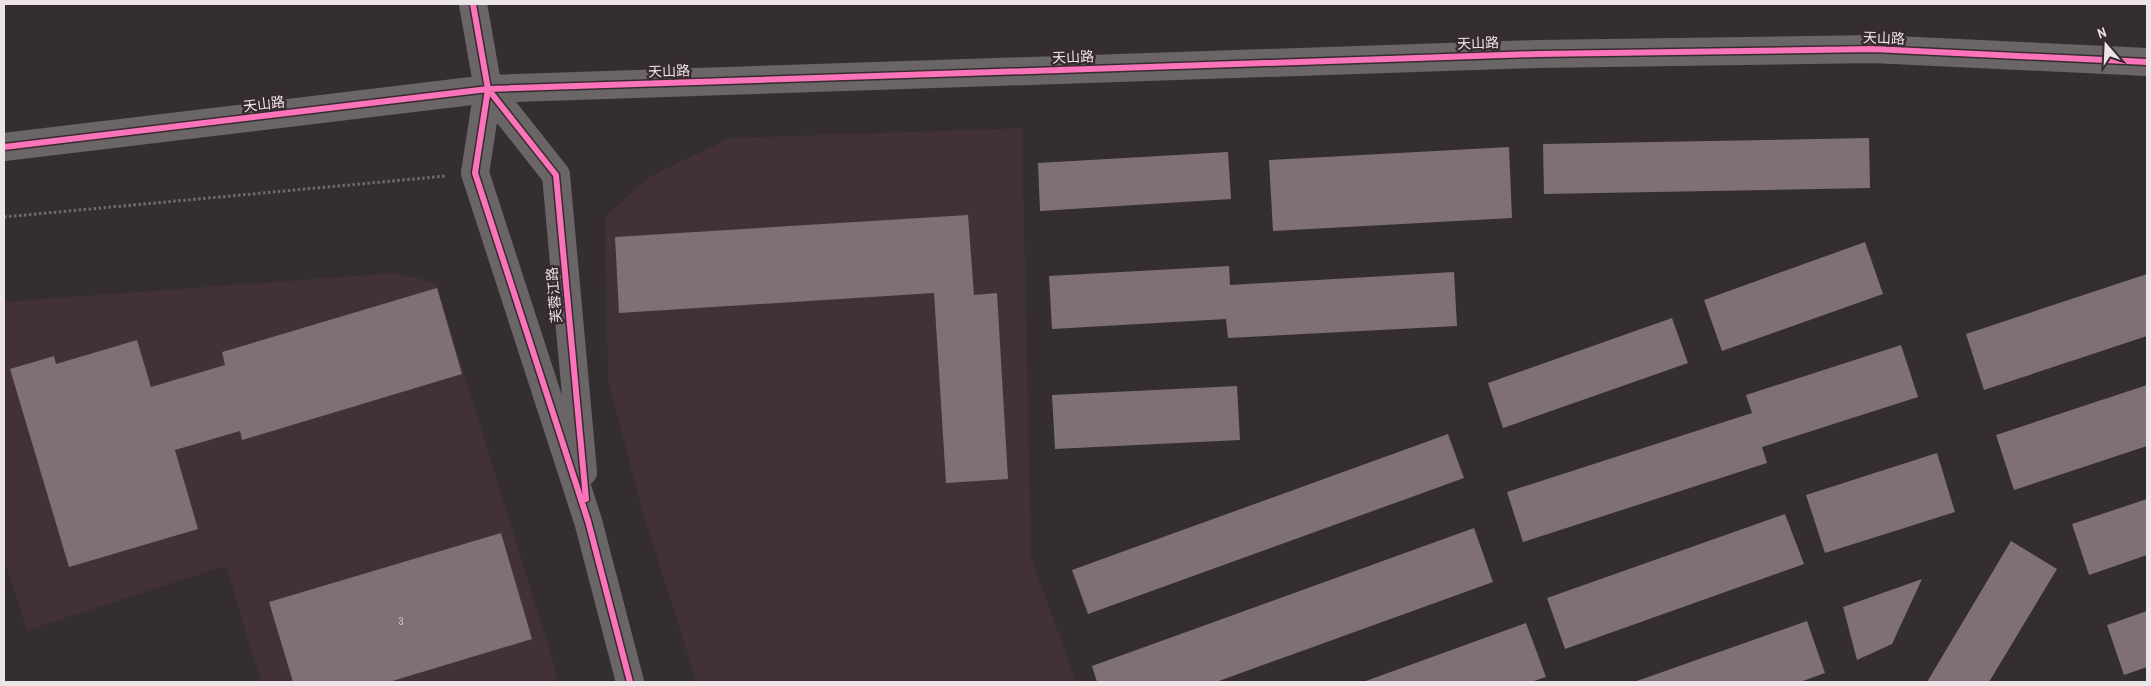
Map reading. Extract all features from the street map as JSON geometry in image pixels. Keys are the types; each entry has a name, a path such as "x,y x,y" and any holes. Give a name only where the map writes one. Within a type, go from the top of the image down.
{"main road":[{"name":"芙蓉江路","path":"473,4 488,89 475,173 588,521 630,682"},
{"name":"天山路","path":"4,147 488,89 1537,54 1873,49 2147,62"},
{"name":"芙蓉江路","path":"488,89 556,175 588,521"}],"path":[{"path":"4,216 475,173"}],"shaded area":[{"path":"1022,128 1031,557 1076,682 697,682 644,517 608,380 605,217 649,177 730,138"},
{"path":"396,273 436,283 558,678 545,682 261,682 226,566 27,630 4,559 4,302"}],"building":[{"path":"1869,138 1870,188 1544,194 1543,144"},
{"path":"1509,147 1512,218 1273,231 1269,160"},
{"path":"1228,152 1231,199 1040,211 1038,163"},
{"path":"968,215 974,295 997,293 1008,479 946,483 934,293 619,313 615,237"},
{"path":"1865,242 1883,294 1722,351 1704,300"},
{"path":"1229,266 1230,285 1454,272 1457,326 1228,338 1226,319 1052,329 1049,276"},
{"path":"2147,274 2147,336 1984,390 1966,334"},
{"path":"437,288 462,374 242,440 240,431 175,450 198,529 69,567 10,369 54,356 56,364 137,340 151,387 225,365 222,352"},
{"path":"1672,318 1688,363 1503,428 1488,383"},
{"path":"1901,345 1918,397 1762,447 1767,463 1523,542 1507,492 1752,413 1746,395"},
{"path":"2147,385 2147,446 2014,490 1996,435"},
{"path":"1237,386 1240,440 1055,449 1052,395"},
{"path":"1448,434 1464,478 1088,614 1072,570"},
{"path":"1937,453 1955,512 1825,553 1806,495"},
{"path":"2147,499 2147,555 2089,575 2072,524"},
{"path":"1785,514 1804,564 1565,649 1547,598"},
{"path":"1474,528 1493,582 1216,682 1097,682 1092,666"},
{"path":"501,533 532,639 389,682 293,682 269,602"},
{"path":"2011,541 2057,569 1989,682 1927,682"},
{"path":"1922,579 1892,644 1857,660 1843,607"},
{"path":"2147,611 2147,667 2124,675 2107,625"},
{"path":"1807,621 1825,673 1800,682 1634,682"},
{"path":"1526,623 1546,677 1531,682 1363,682"}],"cycle path":[{"path":"473,4 488,89 475,173 588,521 630,682"},
{"path":"4,147 488,89 1537,54 1873,49 2147,62"},
{"path":"488,89 556,175 586,499"}]}
